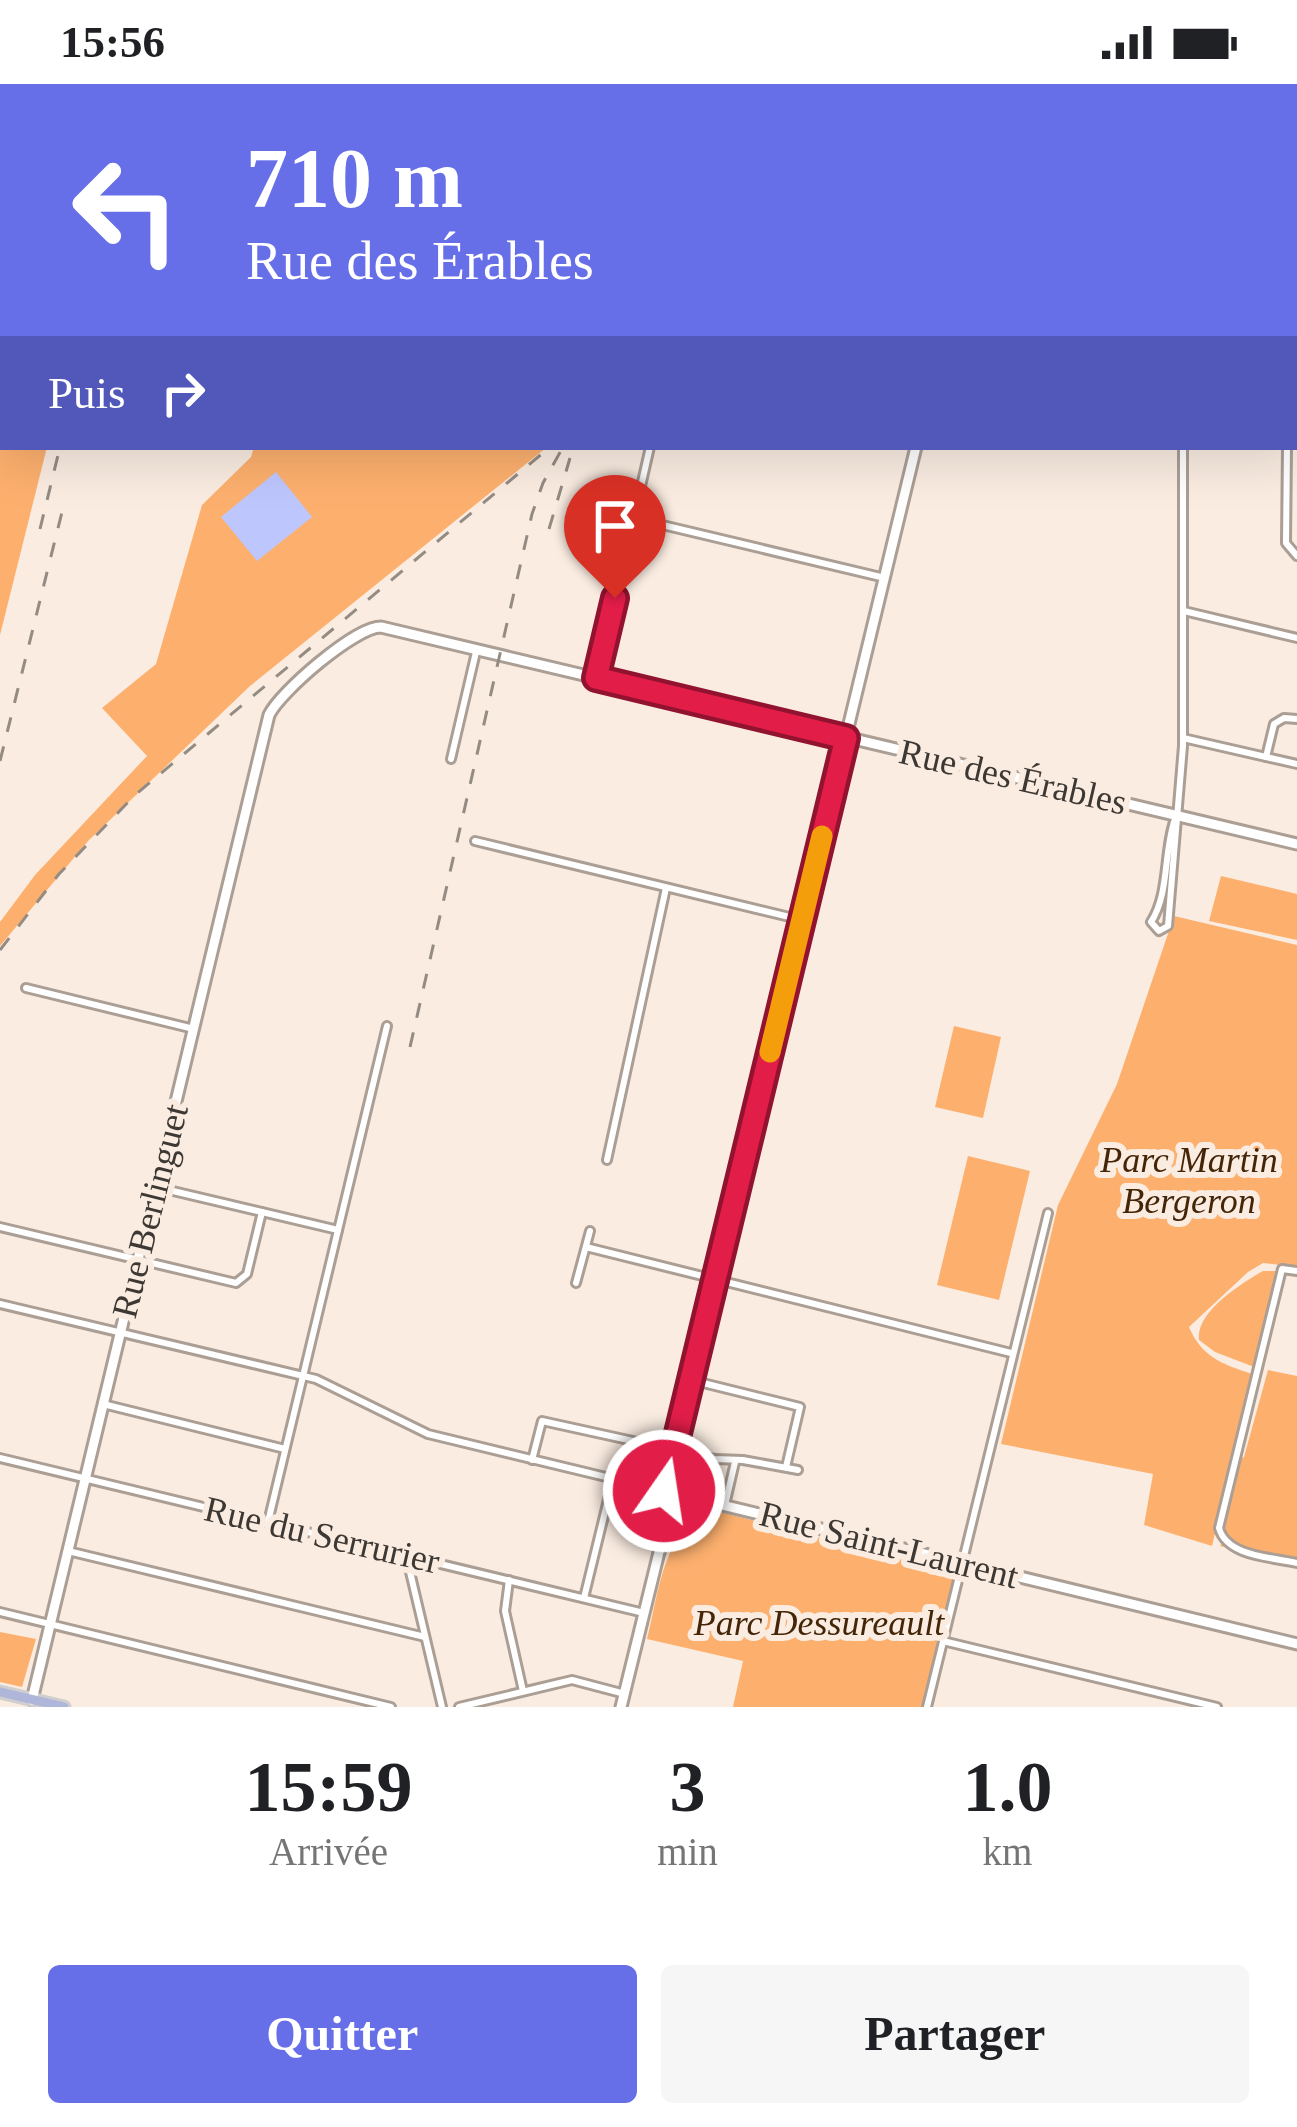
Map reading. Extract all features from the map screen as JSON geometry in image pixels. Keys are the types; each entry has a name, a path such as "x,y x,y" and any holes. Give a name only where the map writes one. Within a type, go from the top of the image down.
{"main road":[{"path":"0,1692 32,1704 64,1707"}],"street":[{"path":"596,678 649,450"},
{"path":"621,1707 662,1540 664,1491 915,450"},
{"path":"1176,816 1166,840 1158,910 1151,922 1159,932 1168,926 1183,738 1184,450"},
{"path":"1287,450 1286,539 1290,552 1297,556"},
{"path":"633,518 885,578"},
{"path":"1182,610 1297,638"},
{"name":"Rue des Érables","path":"269,716 289,690 372,626 1297,844"},
{"path":"451,759 477,651"},
{"name":"Rue Berlinguet","path":"32,1704 269,716"},
{"path":"1266,757 1274,724 1284,718 1297,719"},
{"path":"1183,738 1297,764"},
{"path":"475,841 802,920"},
{"path":"607,1160 666,888"},
{"path":"26,988 194,1029"},
{"path":"268,1522 387,1026"},
{"path":"156,1187 338,1230"},
{"path":"0,1227 239,1282 247,1274 262,1212"},
{"path":"927,1707 1048,1213"},
{"path":"576,1283 590,1231"},
{"path":"586,1247 1011,1353"},
{"path":"1297,1270 1282,1269 1219,1528 1232,1547 1297,1563"},
{"name":"Rue Saint-Laurent","path":"0,1304 303,1376 420,1432 1297,1644"},
{"path":"691,1380 800,1407 786,1467"},
{"path":"103,1405 285,1449"},
{"path":"532,1460 542,1421 674,1450 798,1470"},
{"name":"Rue du Serrurier","path":"0,1459 644,1612"},
{"path":"662,1540 682,1513 721,1504 736,1461"},
{"path":"584,1598 613,1479"},
{"path":"68,1551 425,1637"},
{"path":"406,1555 442,1707"},
{"path":"509,1580 505,1611 523,1691"},
{"path":"0,1612 391,1707"},
{"path":"943,1641 1217,1707"},
{"path":"459,1707 575,1680 625,1694"}],"green space":[{"path":"0,450 46,450 0,635"},
{"path":"253,450 543,450 250,686 89,840 0,946 0,922 35,875 147,756 102,708 156,664 202,505"},
{"path":"1221,876 1297,894 1297,940 1209,921"},
{"name":"Parc Martin Bergeron","path":"1174,916 1297,945 1297,1267 1263,1263 1189,1327 1209,1354 1258,1376 1235,1461 1244,1457 1268,1370 1297,1376 1297,1563 1220,1546 1225,1538 1218,1521 1212,1546 1144,1525 1153,1474 1001,1444 1058,1205 1117,1084"},
{"path":"954,1026 1001,1037 983,1118 935,1107"},
{"path":"968,1156 1030,1171 999,1300 937,1285"},
{"path":"1263,1271 1283,1271 1262,1370 1215,1352 1199,1340 1212,1309"},
{"name":"Parc Dessureault","path":"720,1512 959,1573 926,1707 733,1707 743,1661 647,1639 660,1581 675,1543 686,1528"},
{"path":"0,1632 36,1639 22,1687 0,1682"}],"water":[{"path":"276,472 312,517 257,561 221,517"}],"railway":[{"path":"40,529 59,450"},
{"path":"0,950 59,874 135,795 546,450"},
{"path":"410,1047 532,514 561,450"},
{"path":"549,529 570,458"},
{"path":"0,761 64,504"}],"slow traffic":[{"path":"770,1052 822,836"}],"route":[{"path":"615,598 596,678 846,738 664,1491"}]}
